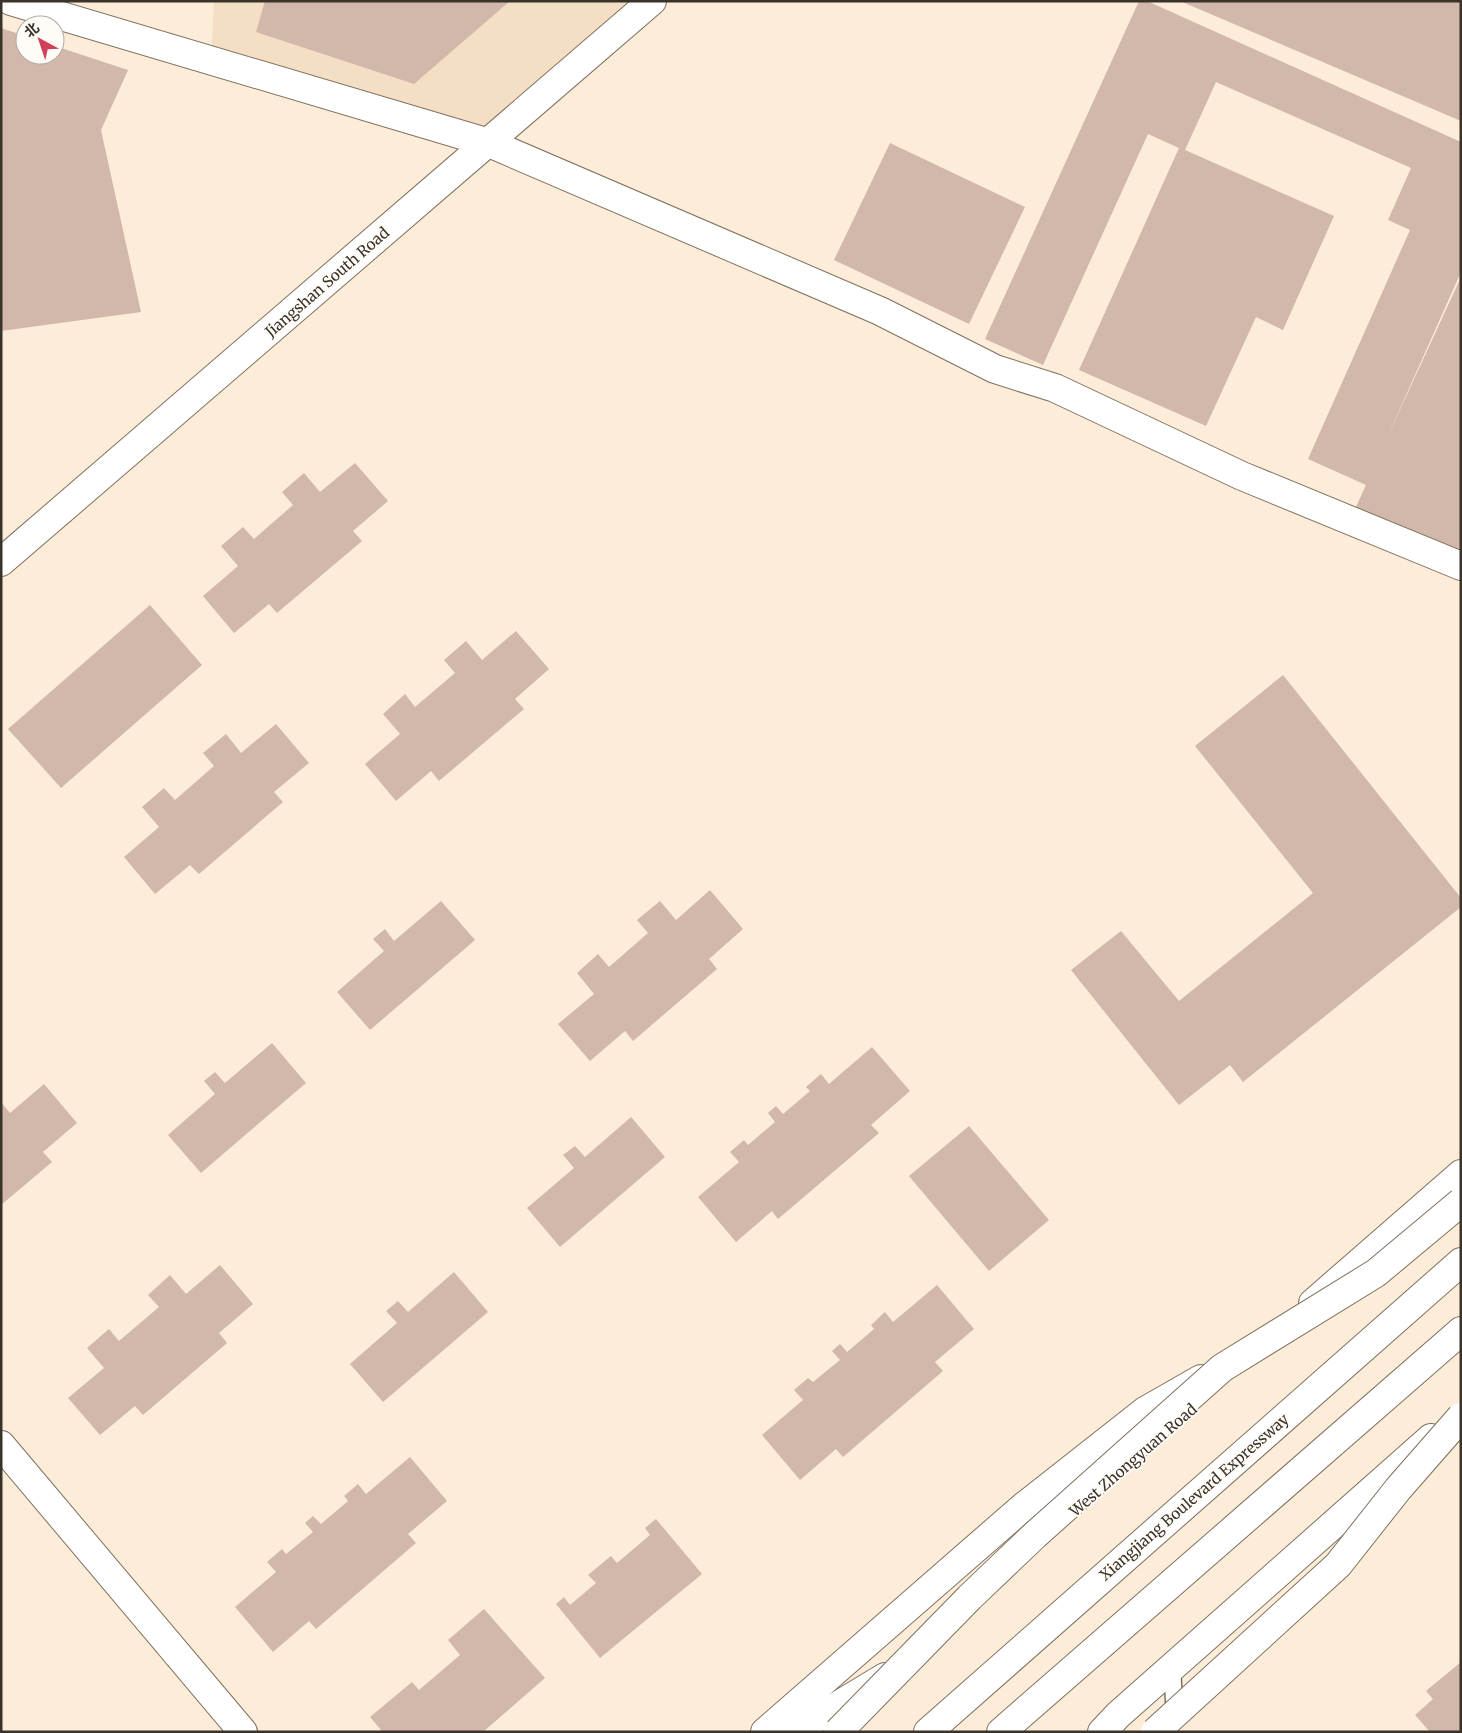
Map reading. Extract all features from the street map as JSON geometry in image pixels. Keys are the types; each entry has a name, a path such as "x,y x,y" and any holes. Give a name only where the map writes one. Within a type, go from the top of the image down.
{"main road":[{"path":"10,1 489,143 880,311 995,369 1055,388 1242,476 1461,566"},
{"name":"Jiangshan South Road","path":"1,562 652,1"},
{"name":"West Zhongyuan Road","path":"794,1732 884,1678 1461,1174"},
{"path":"765,1732 1024,1507 1145,1411 1222,1368 1376,1273 1461,1202"},
{"name":"Xiangjiang Boulevard Expressway","path":"928,1732 1461,1262"},
{"path":"1001,1732 1461,1331"},
{"path":"838,1732 970,1597 1035,1535 1222,1368"},
{"path":"1102,1732 1118,1715 1461,1411"},
{"path":"1155,1732 1338,1565 1398,1489 1461,1417"},
{"path":"1,1445 243,1732"}],"lane":[{"path":"1172,1668 1175,1732"}],"shaded area":[{"path":"214,1 652,1 489,143 211,61"}],"building":[{"path":"265,1 510,1 414,84 256,32"},
{"path":"1139,1 1147,1 1461,142 1461,272 1386,440 1461,277 1461,557 1355,509 1366,485 1308,459 1410,230 1388,220 1411,168 1216,82 1185,150 1334,216 1283,330 1256,317 1206,426 1079,370 1179,148 1148,134 1043,365 985,339"},
{"path":"1180,1 1461,1 1461,121"},
{"path":"1,28 15,33 15,65 65,65 65,49 128,70 101,130 141,312 1,331"},
{"path":"890,143 1025,207 969,324 834,260"},
{"path":"355,463 388,501 353,531 362,541 277,613 269,604 234,633 203,596 238,566 221,546 243,527 254,539 293,505 282,492 304,473 320,492"},
{"path":"150,605 202,665 61,788 8,729"},
{"path":"516,631 549,669 515,699 524,709 439,781 431,771 396,801 365,764 400,734 383,714 405,694 415,707 455,673 444,660 466,641 482,660"},
{"path":"1283,675 1461,898 1461,907 1243,1082 1230,1065 1179,1105 1071,970 1121,931 1179,1001 1313,893 1195,746"},
{"path":"276,724 309,763 274,792 283,802 199,874 190,865 155,894 124,857 159,827 142,807 164,788 175,800 214,766 203,753 226,734 241,753"},
{"path":"710,890 743,929 709,959 717,969 633,1041 625,1031 590,1061 558,1024 594,994 577,973 598,954 609,967 648,933 637,920 660,901 676,920"},
{"path":"441,901 475,940 370,1030 337,992 384,951 373,939 385,929 394,941"},
{"path":"272,1043 306,1083 201,1173 168,1135 215,1094 204,1081 215,1072 225,1083"},
{"path":"872,1047 910,1091 871,1125 879,1133 778,1219 772,1211 736,1242 698,1197 739,1162 730,1152 744,1140 748,1145 775,1122 768,1113 776,1106 783,1114 810,1091 806,1087 821,1074 829,1084"},
{"path":"44,1084 77,1123 43,1152 52,1162 1,1205 1,1102 10,1113"},
{"path":"631,1117 665,1157 560,1247 527,1208 574,1168 563,1155 575,1146 585,1157"},
{"path":"969,1126 1049,1220 989,1271 909,1176"},
{"path":"220,1265 253,1304 219,1333 227,1343 143,1415 135,1406 100,1435 68,1398 104,1368 87,1348 109,1329 119,1341 159,1307 148,1295 170,1275 186,1294"},
{"path":"454,1272 488,1312 383,1402 350,1364 397,1323 386,1311 398,1301 408,1312"},
{"path":"937,1285 974,1329 935,1362 943,1371 843,1457 836,1449 800,1480 762,1435 803,1400 794,1390 808,1378 813,1382 840,1360 832,1351 840,1344 847,1352 874,1329 871,1325 885,1312 893,1322"},
{"path":"410,1457 447,1501 408,1534 416,1543 316,1629 309,1621 273,1652 235,1607 276,1572 267,1562 282,1549 286,1554 313,1532 305,1523 313,1516 321,1524 348,1501 344,1496 358,1484 366,1494"},
{"path":"656,1519 702,1574 600,1658 556,1604 564,1597 570,1605 596,1583 588,1575 611,1556 617,1563 650,1535 645,1528"},
{"path":"484,1609 545,1678 483,1732 378,1732 381,1730 370,1717 412,1682 419,1690 460,1655 448,1640"},
{"path":"1461,1662 1461,1732 1430,1732 1415,1715 1433,1699 1426,1691"}]}
